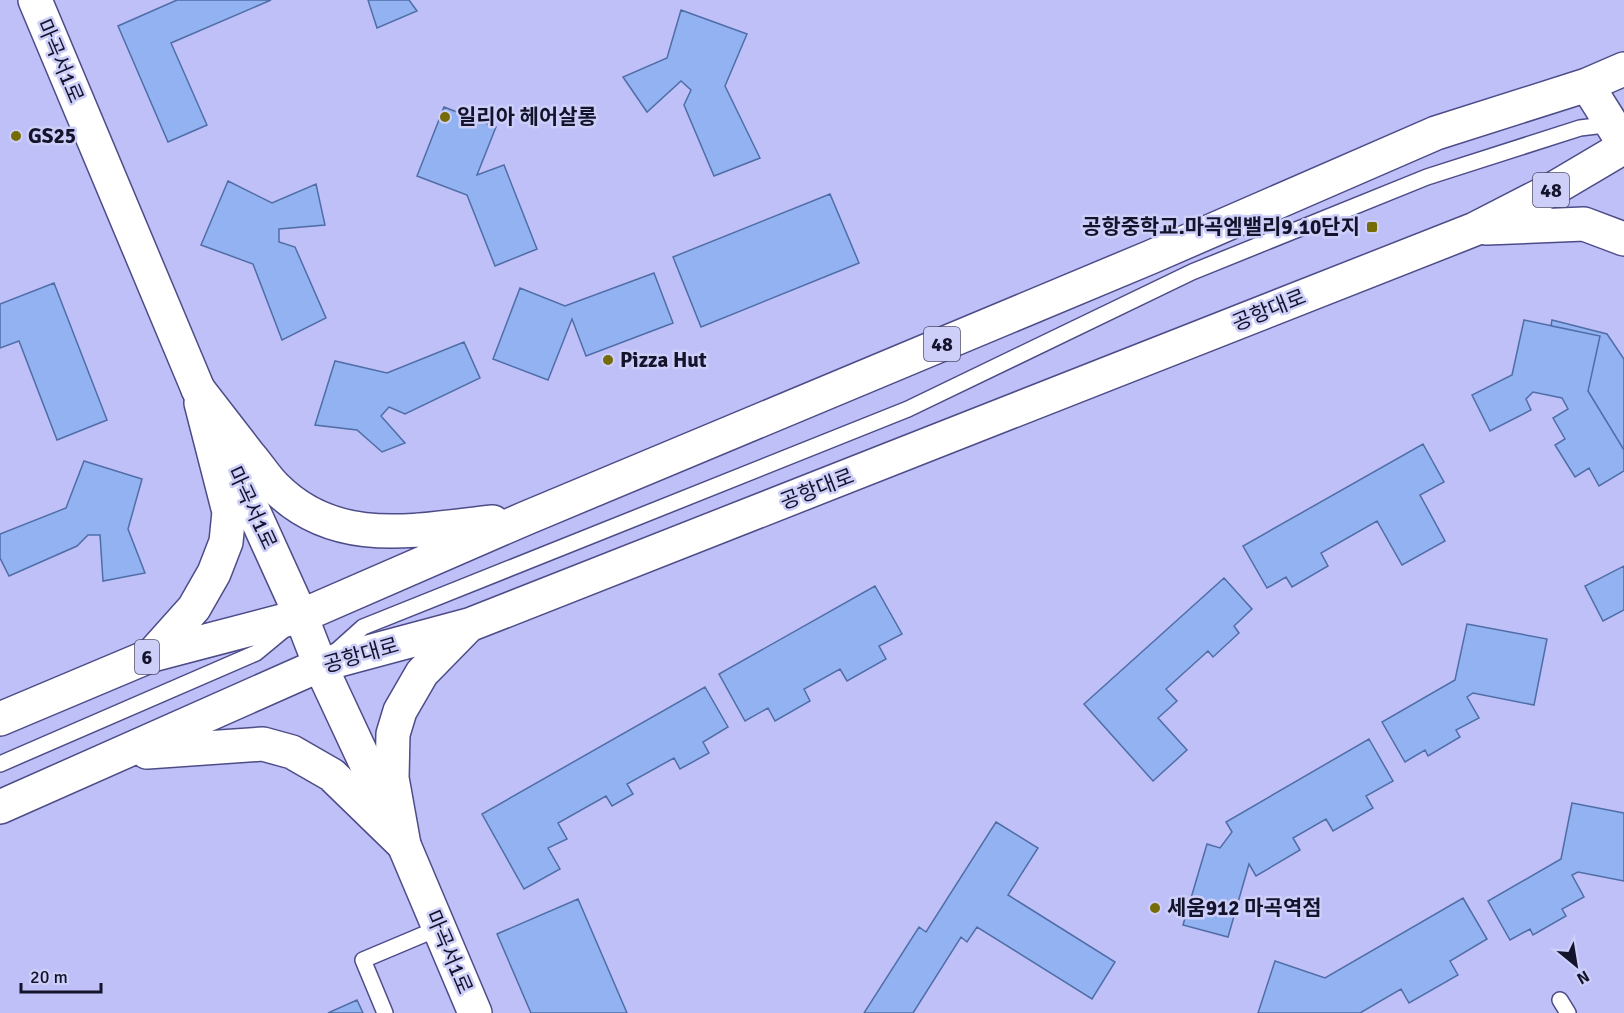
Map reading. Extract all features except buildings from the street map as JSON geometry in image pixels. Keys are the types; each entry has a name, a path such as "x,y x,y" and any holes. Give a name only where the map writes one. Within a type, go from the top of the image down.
{"main road":[{"name":"마곡서1로","path":"35,0 198,390 301,616 320,665 404,845 476,1013"},
{"name":"48","path":"301,616 524,519 1151,257 1436,133 1587,86 1624,69"},
{"path":"1587,86 1621,135"},
{"name":"공항대로","path":"0,807 320,665 469,626 1475,229 1553,189 1621,135"},
{"path":"1475,229 1584,224 1624,240"},
{"path":"198,390 274,486 297,506 327,523 362,530 409,531 524,519"},
{"name":"6","path":"152,655 194,608 214,573 226,542 229,512 198,390"},
{"name":"6","path":"0,719 152,655 301,616"},
{"path":"404,845 392,778 393,734 400,711 422,673 469,626"},
{"path":"124,753 263,744 292,752 332,775 404,845"}],"lane":[{"path":"1587,86 1624,84"},
{"path":"320,665 363,627 908,409 1192,272 1427,177 1580,128 1621,135"},
{"path":"0,764 256,653 301,616"},
{"path":"385,1013 363,960 439,927"}],"place":[{"name":"일리아 헤어살롱","path":"445,117"},
{"name":"GS25","path":"16,136"},
{"name":"공항중학교.마곡엠밸리9.10단지","path":"1372,227"},
{"name":"Pizza Hut","path":"608,360"},
{"name":"세움912 마곡역점","path":"1155,908"}]}
